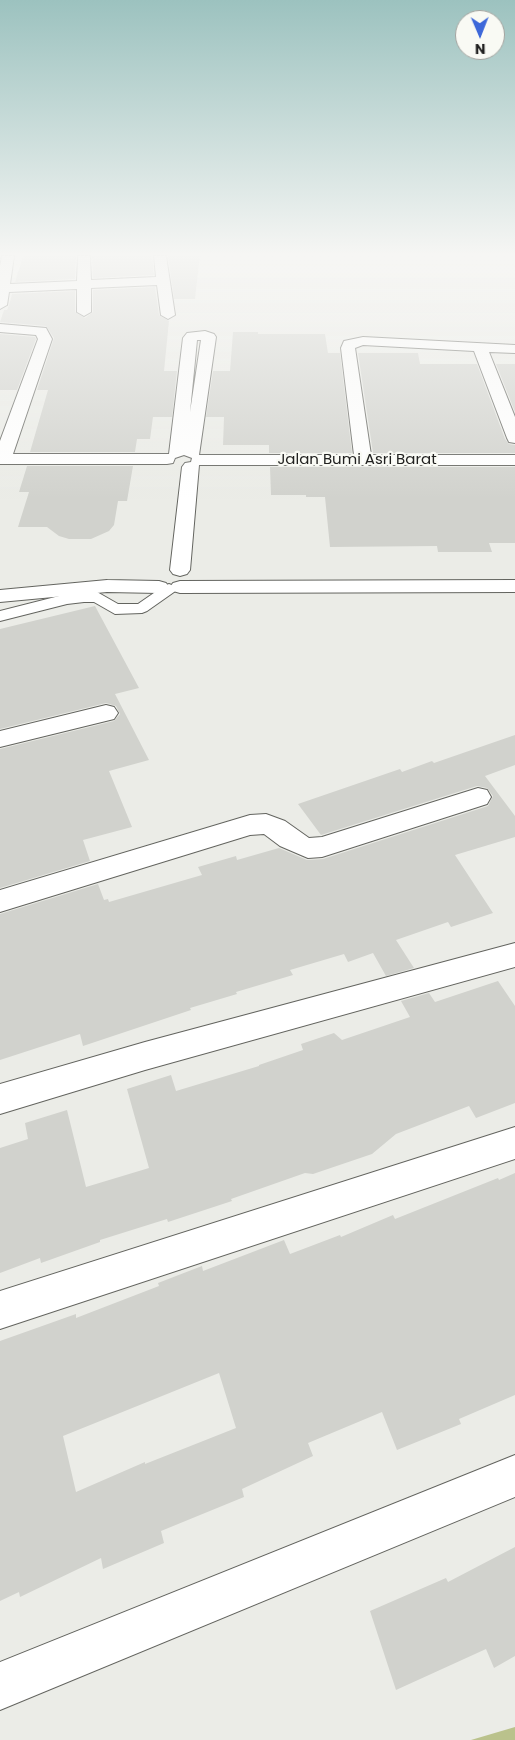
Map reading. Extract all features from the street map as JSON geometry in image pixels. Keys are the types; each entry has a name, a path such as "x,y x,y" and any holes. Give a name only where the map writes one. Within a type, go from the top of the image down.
{"street":[{"path":"1,459 44,337"},
{"path":"184,460 191,337"},
{"path":"171,578 169,508 184,460 209,337"},
{"path":"363,460 349,344 363,341 515,348"},
{"path":"480,347 515,438"},
{"name":"Jalan Bumi Asri Barat","path":"1,459 515,460"},
{"path":"0,596 248,570 515,571"},
{"path":"15,575 71,571 171,578 515,586"},
{"path":"0,739 106,713"},
{"path":"0,901 250,825 266,824 276,828 289,840 302,846 308,848 322,847 478,797"},
{"path":"0,1099 145,1056 515,955"},
{"path":"0,1310 515,1143"},
{"path":"0,1686 515,1476"}],"lane":[{"path":"0,616 67,599 84,597 97,598 115,609 142,608 171,578"}],"green space":[{"path":"515,1727 515,1740 471,1740"}],"building":[{"path":"0,337 35,337 17,390 0,390"},
{"path":"167,337 164,371 177,371 172,417 153,417 150,439 137,439 135,452 30,452 48,390 37,390 54,338"},
{"path":"233,337 326,337 328,353 340,353 352,453 269,453 269,445 223,445 224,417 206,417 213,371 230,371"},
{"path":"358,353 418,353 420,364 477,364 505,439 509,444 515,445 515,453 373,453"},
{"path":"496,364 515,364 515,412"},
{"path":"27,466 133,466 127,501 118,501 114,525 109,531 91,539 69,539 59,536 47,527 18,527 29,492 19,492"},
{"path":"270,467 515,467 515,543 489,543 492,552 438,552 437,546 330,547 325,497 271,495"},
{"path":"95,606 139,688 115,694 149,760 109,771 132,827 83,840 90,861 0,888 0,749 114,721 120,714 116,706 106,703 0,729 0,629"},
{"path":"515,735 515,765 485,776 515,816 515,837 455,855 493,913 451,927 448,922 396,940 414,968 386,976 373,953 348,962 344,954 290,970 293,975 236,992 237,994 190,1008 191,1010 83,1046 80,1034 0,1060 0,914 98,884 104,900 108,899 109,902 202,875 198,867 236,856 237,860 279,848 307,860 323,859 488,806 493,796 487,788 477,786 321,835 298,804 400,769 402,772 432,761 434,763"},
{"path":"498,981 515,1006 515,1103 476,1118 469,1106 396,1134 372,1154 313,1174 305,1173 231,1199 232,1201 168,1222 167,1219 100,1240 100,1242 41,1263 40,1258 0,1273 0,1148 28,1139 25,1123 67,1110 86,1187 149,1168 127,1089 171,1075 176,1091 259,1066 303,1050 301,1044 334,1033 342,1040 410,1017 401,1001 429,993 435,1002"},
{"path":"515,1173 515,1395 459,1419 461,1424 397,1450 382,1412 308,1443 313,1456 242,1489 244,1497 161,1531 164,1543 103,1569 101,1558 20,1597 19,1592 0,1601 0,1341 76,1314 76,1318 159,1286 158,1283 202,1266 203,1271 284,1240 290,1254 340,1235 341,1237 393,1215 395,1219 498,1178 499,1180","holes":["219,1373 236,1428 145,1464 145,1462 76,1492 63,1436"]},
{"path":"515,1547 515,1656 494,1668 486,1649 396,1690 370,1611 446,1578 448,1582"}]}
